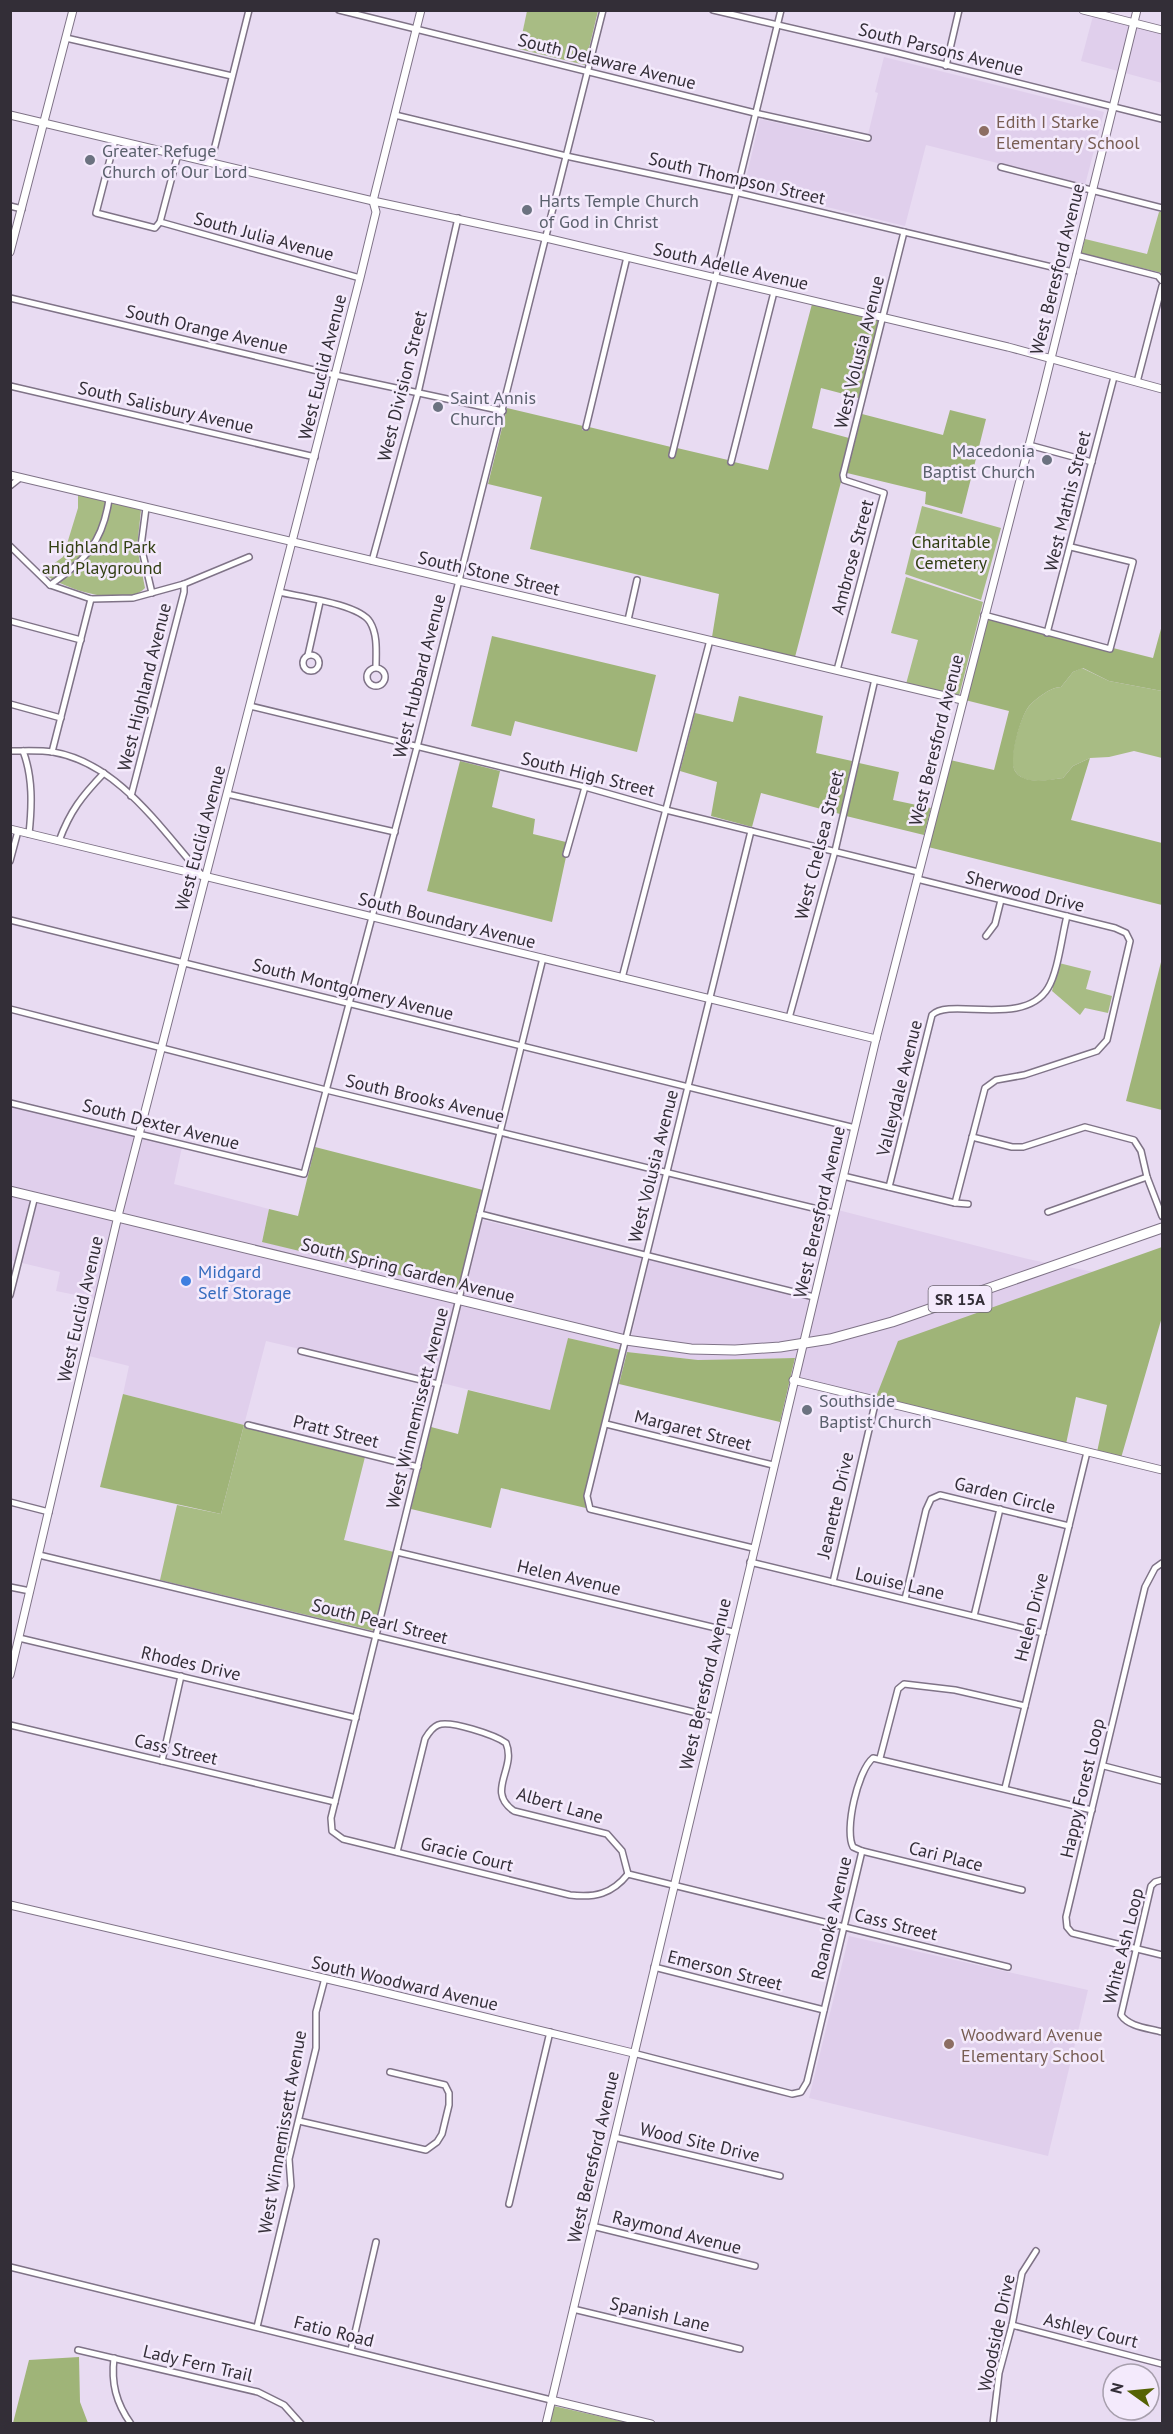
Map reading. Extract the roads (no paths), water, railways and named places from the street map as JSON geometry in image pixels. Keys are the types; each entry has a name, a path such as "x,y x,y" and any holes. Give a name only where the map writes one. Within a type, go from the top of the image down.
{"highway":[{"name":"South Spring Garden Avenue","path":"10,1191 626,1340 713,1350 759,1349 803,1344"},
{"name":"SR 15A","path":"803,1344 892,1322 1162,1228"}],"street":[{"path":"10,252 73,10"},
{"path":"211,162 249,10"},
{"name":"South Delaware Avenue","path":"339,10 755,113 868,138"},
{"name":"West Euclid Avenue","path":"10,1675 118,1216 360,278 376,212 373,201 421,10"},
{"name":"West Hubbard Avenue","path":"304,1174 417,747 603,10"},
{"name":"South Parsons Avenue","path":"712,10 1162,119"},
{"path":"672,456 781,10"},
{"path":"946,66 959,10"},
{"path":"1083,10 1162,30"},
{"name":"West Beresford Avenue","path":"546,2424 876,1039 1073,272 1137,10"},
{"path":"66,38 232,76"},
{"name":"South Adelle Avenue","path":"10,115 1008,347 1162,389"},
{"name":"South Thompson Street","path":"395,115 1073,272"},
{"path":"115,140 96,213 155,228 160,222 178,154"},
{"path":"1001,167 1162,208"},
{"path":"10,206 22,209"},
{"name":"West Division Street","path":"372,561 418,393 458,218"},
{"name":"South Julia Avenue","path":"160,222 360,278"},
{"name":"West Volusia Avenue","path":"844,480 843,475 904,232"},
{"path":"1077,255 1158,276 1162,280"},
{"path":"586,427 627,257"},
{"path":"1137,382 1162,286"},
{"path":"731,462 774,292"},
{"name":"South Orange Avenue","path":"10,298 335,375 503,411"},
{"name":"West Mathis Street","path":"1047,633 1114,377"},
{"name":"South Salisbury Avenue","path":"10,386 315,457"},
{"path":"1029,445 1092,462"},
{"name":"South Stone Street","path":"10,476 962,700"},
{"path":"10,486 20,478"},
{"name":"Ambrose Street","path":"837,670 884,493 844,480"},
{"path":"50,585 76,567 97,542 106,520 109,500"},
{"path":"146,508 141,546 152,593"},
{"path":"10,546 50,585 92,599 133,598 152,593 184,584 249,556"},
{"path":"984,615 1110,649 1133,562 1071,547"},
{"path":"628,620 637,580"},
{"name":"West Highland Avenue","path":"131,796 184,592 184,584"},
{"path":"279,592 358,611 370,621 375,636 376,667"},
{"path":"52,752 92,599"},
{"path":"308,655 320,602"},
{"path":"10,621 81,640"},
{"path":"622,978 710,640"},
{"name":"West Chelsea Street","path":"789,1018 835,851 874,679"},
{"path":"10,704 61,718"},
{"name":"South High Street","path":"250,706 585,787 666,810 835,851 917,876"},
{"path":"10,751 52,752 104,773 131,796 204,878"},
{"path":"23,751 28,764 31,790 29,834"},
{"path":"59,841 68,816 84,793 104,773"},
{"path":"566,854 585,787"},
{"path":"227,794 395,832"},
{"path":"10,861 14,830"},
{"name":"South Boundary Avenue","path":"14,830 204,878 876,1039"},
{"name":"West Volusia Avenue","path":"751,831 587,1496 590,1509 753,1548"},
{"name":"Sherwood Drive","path":"917,876 1126,933 1130,941 1107,1040 1097,1051 1024,1075 996,1080 984,1088 972,1137"},
{"path":"986,936 995,924 1001,900"},
{"name":"Valleydale Avenue","path":"889,1187 932,1015 944,1009 1003,1011 1041,997 1050,984 1067,916"},
{"name":"South Montgomery Avenue","path":"10,920 855,1128"},
{"name":"West Winnemissett Avenue","path":"332,1831 331,1818 543,958"},
{"name":"South Brooks Avenue","path":"10,1009 326,1090 834,1213"},
{"name":"South Dexter Avenue","path":"10,1103 304,1174"},
{"path":"955,1203 972,1137 1012,1147 1023,1147 1085,1127 1134,1140 1141,1152 1147,1177 1162,1216"},
{"path":"843,1176 955,1203 968,1204"},
{"path":"1048,1212 1147,1177"},
{"path":"10,1295 35,1196"},
{"path":"480,1214 814,1297"},
{"path":"301,1351 438,1384"},
{"path":"793,1380 1162,1470"},
{"name":"Jeanette Drive","path":"832,1582 876,1400"},
{"name":"Margaret Street","path":"606,1424 773,1465"},
{"name":"Pratt Street","path":"248,1425 418,1467"},
{"name":"Helen Drive","path":"1005,1788 1087,1452"},
{"name":"Garden Circle","path":"905,1599 926,1510 931,1499 939,1495 949,1495 1069,1526"},
{"path":"10,1502 49,1512"},
{"path":"974,1616 1000,1509"},
{"name":"Helen Avenue","path":"397,1552 733,1632"},
{"name":"South Pearl Street","path":"39,1555 714,1717"},
{"name":"Louise Lane","path":"750,1561 1043,1633"},
{"name":"Happy Forest Loop","path":"1162,1563 1155,1568 1145,1587 1104,1766 1066,1917 1067,1927 1072,1933 1162,1955"},
{"path":"10,1587 30,1591"},
{"name":"Rhodes Drive","path":"20,1638 356,1718"},
{"path":"162,1761 182,1676"},
{"name":"Roanoke Avenue","path":"792,2094 801,2092 807,2082 862,1851 853,1847 849,1830 863,1770 873,1758 880,1758 898,1689 904,1684 916,1683 1025,1706"},
{"name":"Albert Lane","path":"397,1852 425,1740 430,1731 439,1725 448,1724 497,1737 507,1743 509,1758 501,1790 504,1804 514,1811 607,1834 622,1851 628,1874"},
{"name":"Cass Street","path":"10,1725 335,1802"},
{"path":"880,1758 1092,1810"},
{"path":"1104,1766 1162,1780"},
{"name":"Gracie Court","path":"332,1831 343,1839 570,1895 597,1896 612,1890 628,1874"},
{"name":"Cari Place","path":"862,1851 1022,1890"},
{"path":"628,1874 673,1885"},
{"name":"White Ash Loop","path":"1162,1880 1151,1886 1121,2014 1125,2021 1162,2031"},
{"name":"Cass Street","path":"673,1885 1008,1967"},
{"name":"South Woodward Avenue","path":"10,1905 550,2032 792,2094"},
{"name":"Emerson Street","path":"654,1967 824,2010"},
{"name":"West Winnemissett Avenue","path":"257,2327 291,2186 289,2159 316,2048 316,2012 325,1978"},
{"path":"509,2204 550,2032"},
{"path":"299,2121 426,2150 442,2134 449,2105 449,2093 445,2085 390,2072"},
{"name":"Wood Site Drive","path":"614,2136 780,2176"},
{"name":"Raymond Avenue","path":"592,2226 755,2266"},
{"path":"351,2350 376,2242"},
{"name":"Woodside Drive","path":"993,2424 999,2373 1012,2325 1022,2273 1036,2251"},
{"name":"Fatio Road","path":"10,2267 651,2424"},
{"name":"Spanish Lane","path":"573,2309 740,2349"},
{"name":"Ashley Court","path":"1012,2325 1162,2364"},
{"name":"Lady Fern Trail","path":"78,2350 258,2392 284,2405 301,2424"},
{"path":"114,2358 113,2380 116,2396 131,2424"}],"place":[{"name":"Edith I Starke Elementary School","path":"984,131"},
{"name":"Greater Refuge Church of Our Lord","path":"90,160"},
{"name":"Harts Temple Church of God in Christ","path":"527,210"},
{"name":"Saint Annis Church","path":"438,407"},
{"name":"Macedonia Baptist Church","path":"1047,460"},
{"name":"Midgard Self Storage","path":"186,1281"},
{"name":"Southside Baptist Church","path":"807,1410"},
{"name":"Woodward Avenue Elementary School","path":"949,2044"}],"park label":[{"name":"Charitable Cemetery","path":"951,551"},
{"name":"Highland Park and Playground","path":"102,556"}]}
